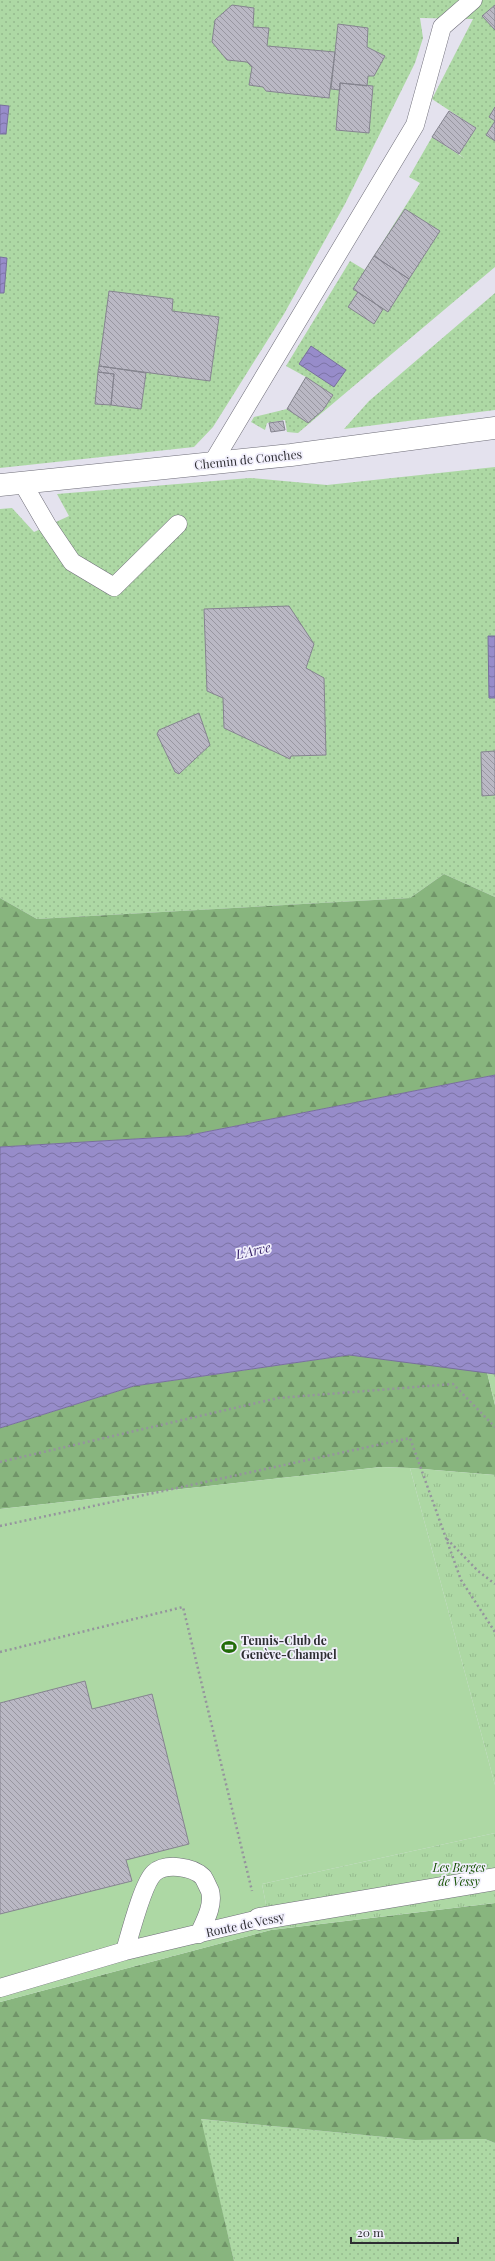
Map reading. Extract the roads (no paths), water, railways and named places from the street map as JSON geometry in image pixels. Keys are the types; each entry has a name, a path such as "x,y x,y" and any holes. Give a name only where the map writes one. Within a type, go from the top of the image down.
{"street":[{"name":"Chemin de Conches","path":"0,485 291,455 495,428"},
{"name":"Route de Vessy","path":"259,1919 495,1879"}],"lane":[{"path":"213,462 414,125 442,27 472,0"},
{"path":"22,482 47,525 72,562 114,587 178,524"},
{"path":"125,1951 142,1898 153,1874 163,1868 185,1868 202,1877 210,1892 209,1912 199,1934"},
{"name":"Route de Vessy","path":"0,1988 125,1951 259,1919"}],"water":[{"path":"0,105 9,106 6,134 0,134"},
{"path":"0,257 7,258 4,293 0,293"},
{"path":"311,346 346,370 334,387 299,364"},
{"path":"488,636 495,636 495,698 489,698"},
{"name":"L'Arve","path":"495,1075 495,1374 349,1355 134,1386 0,1428 0,1147 185,1136"}],"place":[{"name":"Tennis-Club de Genève-Champel","path":"229,1647"}],"park label":[{"name":"Les Berges de Vessy","path":"459,1874"}]}
